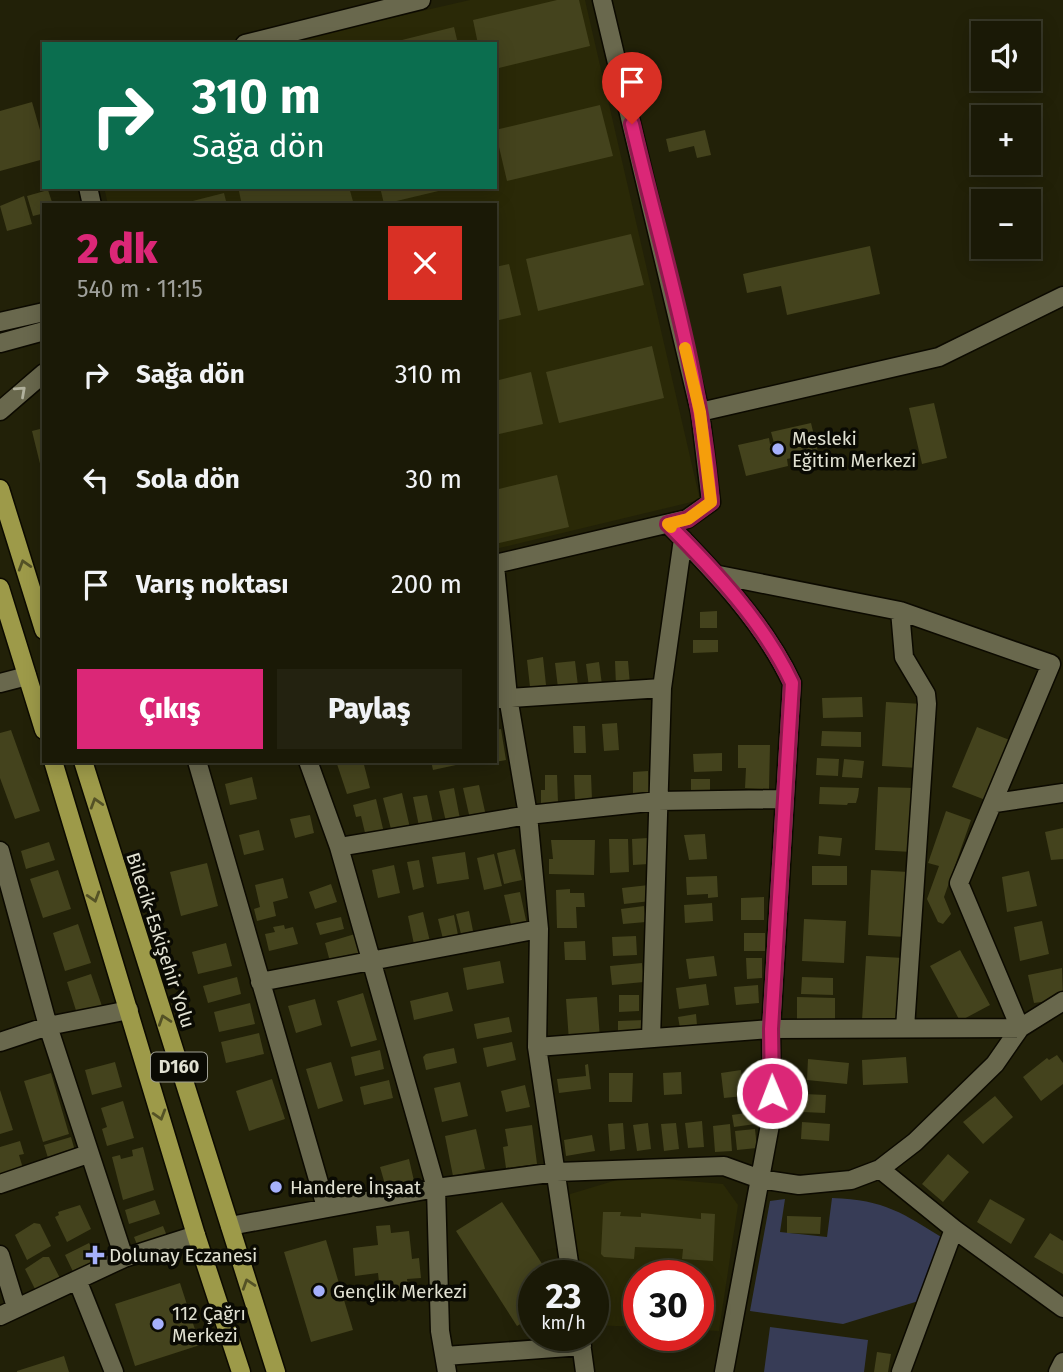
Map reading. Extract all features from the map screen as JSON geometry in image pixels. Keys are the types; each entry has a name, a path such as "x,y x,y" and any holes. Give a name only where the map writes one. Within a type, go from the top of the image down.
{"main road":[{"path":"0,489 42,624"},
{"path":"0,588 42,724"},
{"name":"D160","path":"54,763 196,1235 242,1372"},
{"name":"Bilecik-Eskişehir Yolu","path":"84,763 276,1372"}],"street":[{"path":"253,42 421,0"},
{"path":"497,565 688,519 711,502 700,412 602,0"},
{"path":"700,412 939,357 1063,296"},
{"path":"0,322 42,312"},
{"path":"0,343 42,332"},
{"path":"0,355 42,344"},
{"path":"0,411 42,375"},
{"path":"668,524 719,575 783,662 792,683 771,1029 772,1114 724,1372"},
{"path":"650,1038 662,688 683,539"},
{"path":"719,575 900,611 1057,665 959,883 1020,1028"},
{"path":"497,603 502,698 528,815 539,929 537,1047 570,1260"},
{"path":"900,611 904,657 926,694 927,704 905,1028"},
{"path":"0,683 27,676"},
{"path":"502,698 662,688"},
{"path":"198,763 326,1207"},
{"path":"309,763 339,847 436,1188 440,1331 446,1364 519,1351"},
{"path":"995,803 1063,793"},
{"path":"339,847 528,815 658,801 783,799"},
{"path":"0,851 48,1026 124,1258"},
{"path":"260,982 373,963 539,929"},
{"path":"230,1226 436,1188 556,1172 724,1166 760,1179 799,1185 851,1180 880,1169 915,1142 995,1064 1020,1028 1063,1001"},
{"path":"0,1042 48,1026 129,1010"},
{"path":"537,1047 771,1029 1020,1028"},
{"path":"0,1184 89,1154"},
{"path":"880,1169 954,1229 1063,1308"},
{"path":"901,1372 954,1229"},
{"path":"0,1255 8,1311 78,1282 124,1258 196,1235"},
{"path":"78,1282 114,1372"},
{"path":"582,1351 585,1372"},
{"path":"1058,1372 1063,1362"}],"shaded area":[{"path":"470,0 585,0 700,500 497,549 497,203 108,203 104,189 497,189 497,42 287,42"},
{"path":"630,1176 723,1184 738,1205 719,1331 714,1331 714,1260 623,1260 623,1326 609,1326 609,1260 577,1260 567,1195"},
{"path":"832,1198 880,1205 917,1222 946,1240 922,1300 843,1324 750,1311 770,1201 785,1199 780,1232 827,1237"},
{"path":"770,1327 868,1340 864,1372 764,1372"}],"building":[{"path":"557,0 579,0 590,46 497,69 497,42 478,42 473,20"},
{"path":"454,27 458,42 394,42"},
{"path":"32,102 42,137 42,160 0,171 0,111"},
{"path":"600,105 613,156 507,181 497,130"},
{"path":"705,130 711,155 697,158 694,146 669,152 666,139"},
{"path":"238,189 350,189 353,203 242,203"},
{"path":"380,189 447,189 388,203 384,203"},
{"path":"48,190 52,203 42,203 42,218 41,214 33,216 27,196"},
{"path":"224,193 226,203 185,203"},
{"path":"24,196 32,224 7,231 0,206"},
{"path":"631,234 644,285 538,311 526,259"},
{"path":"870,246 880,294 787,315 781,286 747,293 743,274"},
{"path":"509,264 521,315 497,321 497,267"},
{"path":"652,346 664,398 559,423 546,372"},
{"path":"531,372 543,424 497,435 497,380"},
{"path":"934,403 947,458 922,464 909,408"},
{"name":"Mesleki Eğitim Merkezi","path":"811,423 818,452 787,459 788,466 746,476 738,445 769,438 770,444 774,443 771,432"},
{"path":"42,428 42,472 32,431"},
{"path":"557,475 569,527 497,544 497,490"},
{"path":"717,611 717,628 700,628 700,612"},
{"path":"693,640 718,640 718,652 693,653"},
{"path":"543,657 546,685 530,687 527,660"},
{"path":"575,661 578,686 558,688 555,663"},
{"path":"615,661 628,661 630,685 616,686"},
{"path":"599,662 602,685 589,687 586,664"},
{"path":"862,697 863,717 823,718 822,698"},
{"path":"886,702 923,704 919,768 882,766"},
{"path":"617,723 619,750 604,751 602,724"},
{"path":"573,726 585,726 586,753 574,753"},
{"path":"977,727 1012,741 988,801 952,787"},
{"path":"501,729 506,760 497,762 497,730"},
{"path":"11,730 40,811 15,819 0,778 0,733"},
{"path":"822,731 861,732 861,747 821,746"},
{"path":"738,745 770,745 769,789 745,788 746,768 738,768"},
{"path":"722,753 722,771 694,772 693,754"},
{"path":"817,758 839,759 838,776 816,775"},
{"path":"844,759 864,761 862,778 842,777"},
{"path":"337,763 364,763 370,788 347,794"},
{"path":"431,763 456,763 456,765 433,770"},
{"path":"648,771 649,798 633,798 633,772"},
{"path":"545,775 557,775 558,803 541,803 541,790 545,790"},
{"path":"574,775 591,775 592,800 575,801"},
{"path":"252,777 257,799 230,805 225,784"},
{"path":"691,779 710,779 710,799 691,799"},
{"path":"479,785 486,816 470,819 463,788"},
{"path":"820,787 859,788 856,803 819,804"},
{"path":"878,787 915,788 912,852 875,850"},
{"path":"454,788 460,819 446,822 439,791"},
{"path":"402,793 410,828 392,833 383,798"},
{"path":"427,795 433,823 419,826 413,797"},
{"path":"376,799 384,833 366,837 361,816 356,817 353,805"},
{"path":"946,811 971,820 944,897 951,914 943,924 938,922 927,899 939,866 928,863"},
{"path":"310,815 314,833 295,838 290,819"},
{"path":"1063,828 1063,859 1051,860 1045,832"},
{"path":"259,830 264,850 244,855 239,835"},
{"path":"705,834 707,859 689,860 684,835"},
{"path":"819,836 842,838 840,856 818,854"},
{"path":"648,838 649,864 633,865 632,839"},
{"path":"609,839 628,839 629,872 610,873"},
{"path":"551,840 595,840 594,875 549,874 549,859 553,859"},
{"path":"49,842 55,860 26,869 21,851"},
{"path":"515,849 522,880 504,884 497,853"},
{"path":"465,852 469,879 437,884 432,857"},
{"path":"494,854 502,886 484,890 477,858"},
{"path":"419,860 424,887 413,890 407,862"},
{"path":"207,863 218,906 181,916 170,872"},
{"path":"394,865 400,893 378,898 372,870"},
{"path":"812,866 847,866 847,885 812,885"},
{"path":"58,870 71,909 43,918 30,879"},
{"path":"871,870 909,872 906,937 868,935"},
{"path":"1029,871 1037,906 1007,912 1002,877"},
{"path":"717,876 718,897 708,898 708,894 687,895 686,877"},
{"path":"283,878 288,898 273,902 276,916 257,921 254,909 260,907 255,885"},
{"path":"331,884 337,902 315,909 309,892"},
{"path":"649,885 651,901 624,904 622,888"},
{"path":"570,889 570,893 584,893 585,907 576,907 577,928 557,928 556,890"},
{"path":"520,892 527,925 512,929 504,895"},
{"path":"764,897 764,920 741,920 741,898"},
{"path":"712,903 713,921 685,923 684,905"},
{"path":"644,906 646,922 623,924 621,909"},
{"path":"469,911 473,931 461,934 456,914"},
{"path":"423,912 431,946 415,949 408,916"},
{"path":"454,915 459,940 444,943 438,919"},
{"path":"341,917 344,929 320,935 316,923"},
{"path":"804,919 846,921 844,963 802,961"},
{"path":"1042,921 1049,954 1020,961 1014,927"},
{"path":"78,924 91,963 65,971 53,933"},
{"path":"284,925 285,929 293,927 298,944 269,951 265,934 275,932 273,927"},
{"path":"744,933 765,933 765,951 744,951"},
{"path":"355,934 363,960 332,969 325,943"},
{"path":"636,936 637,955 613,956 612,937"},
{"path":"585,941 586,960 565,960 564,942"},
{"path":"226,943 232,966 198,974 192,952"},
{"path":"960,950 990,1005 960,1021 930,966"},
{"path":"714,956 717,976 689,979 686,959"},
{"path":"866,956 904,958 900,1022 862,1020"},
{"path":"746,958 762,958 762,978 747,979"},
{"path":"500,961 504,983 467,990 463,968"},
{"path":"642,963 644,982 612,985 610,966"},
{"path":"1062,968 1063,999 1034,1003 1028,975"},
{"path":"91,974 104,1012 79,1020 67,982"},
{"path":"237,977 241,994 208,1003 203,986"},
{"path":"802,977 833,978 833,995 801,994"},
{"path":"706,984 709,1005 679,1009 676,988"},
{"path":"758,985 759,1003 736,1005 734,987"},
{"path":"448,992 453,1011 414,1020 410,1001"},
{"path":"363,993 377,1040 351,1047 337,1001"},
{"path":"619,995 639,995 639,1011 619,1012"},
{"path":"597,997 600,1039 569,1041 566,999"},
{"path":"797,997 835,998 835,1021 797,1020"},
{"path":"315,999 322,1025 296,1033 288,1006"},
{"path":"250,1003 255,1024 219,1032 214,1012"},
{"path":"696,1014 697,1025 680,1028 678,1017"},
{"path":"509,1017 512,1032 477,1039 474,1024"},
{"path":"645,1020 645,1037 618,1038 618,1021"},
{"path":"259,1033 264,1054 226,1063 221,1042"},
{"path":"512,1042 516,1060 487,1067 483,1048"},
{"path":"454,1048 457,1063 426,1070 423,1057 426,1054"},
{"path":"380,1050 384,1069 355,1076 351,1057"},
{"path":"1057,1055 1063,1063 1063,1084 1041,1101 1023,1077 1047,1058 1049,1060"},
{"path":"906,1057 908,1083 863,1085 862,1060"},
{"path":"808,1059 849,1063 847,1084 807,1080"},
{"path":"115,1062 122,1087 92,1095 85,1070"},
{"path":"331,1062 343,1101 318,1109 306,1069"},
{"path":"588,1064 591,1089 559,1093 557,1079 586,1076 585,1065"},
{"path":"741,1070 744,1096 724,1098 721,1073"},
{"path":"763,1070 767,1098 748,1100 745,1073"},
{"path":"681,1072 682,1094 664,1095 663,1073"},
{"path":"51,1073 69,1134 43,1142 24,1081"},
{"path":"609,1073 633,1073 632,1102 609,1102"},
{"path":"272,1079 285,1119 249,1131 236,1091"},
{"path":"389,1080 393,1098 364,1105 360,1087"},
{"path":"460,1082 468,1116 442,1122 434,1088"},
{"path":"525,1085 530,1107 506,1112 501,1091"},
{"path":"0,1090 13,1130 0,1134"},
{"path":"804,1094 826,1095 825,1113 803,1112"},
{"path":"995,1096 1013,1117 983,1144 963,1122"},
{"path":"123,1101 134,1138 107,1146 102,1129 107,1127 101,1108"},
{"path":"753,1112 755,1124 734,1127 732,1115"},
{"path":"702,1121 704,1147 688,1148 685,1123"},
{"path":"802,1122 830,1124 829,1141 801,1139"},
{"path":"623,1123 625,1149 610,1151 608,1124"},
{"path":"648,1123 651,1149 637,1151 633,1125"},
{"path":"676,1123 679,1149 664,1151 661,1124"},
{"path":"730,1124 732,1151 715,1152 713,1126"},
{"path":"532,1125 537,1164 506,1168 503,1147 508,1146 505,1129"},
{"path":"476,1129 485,1169 453,1176 445,1136"},
{"path":"755,1129 757,1148 737,1150 735,1131"},
{"path":"592,1135 595,1151 566,1156 564,1140"},
{"path":"71,1137 75,1151 48,1158 44,1145"},
{"path":"20,1141 24,1154 19,1155 24,1172 0,1179 0,1147"},
{"path":"143,1147 154,1190 123,1200 112,1157 120,1155 121,1159 133,1156 132,1150"},
{"path":"948,1154 969,1172 943,1202 922,1184"},
{"path":"409,1159 414,1181 386,1188 380,1167"},
{"path":"990,1199 1025,1219 1011,1244 977,1222"},
{"path":"155,1200 160,1214 129,1224 125,1210"},
{"path":"502,1202 540,1260 518,1260 518,1325 517,1326 456,1231"},
{"path":"80,1205 91,1229 67,1242 55,1217 59,1215 58,1212"},
{"path":"603,1212 621,1212 620,1216 641,1217 641,1213 701,1219 701,1213 715,1214 713,1260 682,1259 683,1249 635,1247 634,1259 604,1257 601,1254"},
{"path":"787,1216 821,1217 820,1234 787,1233"},
{"path":"34,1223 40,1224 51,1246 27,1260 15,1235"},
{"path":"390,1225 391,1233 409,1231 412,1259 419,1258 421,1278 407,1279 408,1288 380,1291 378,1273 355,1276 353,1248 378,1245 376,1226"},
{"path":"163,1226 169,1241 140,1252 134,1237"},
{"path":"1050,1233 1063,1241 1063,1274 1034,1257"},
{"name":"Gençlik Merkezi","path":"326,1240 353,1330 311,1342 284,1252"},
{"path":"89,1243 101,1266 77,1280 65,1255"},
{"path":"43,1257 49,1257 61,1280 37,1293 25,1269"},
{"name":"112 Çağrı Merkezi","path":"180,1283 200,1345 135,1366 115,1304"},
{"path":"877,1352 891,1354 888,1372 874,1372"},
{"path":"64,1356 69,1372 17,1372 17,1371"}],"slow traffic":[{"path":"671,527 668,524 688,519 711,502 700,412 685,348"}],"place":[{"name":"Mesleki Eğitim Merkezi","path":"778,449"},
{"name":"Handere İnşaat","path":"276,1187"},
{"name":"Dolunay Eczanesi","path":"95,1255"},
{"name":"Gençlik Merkezi","path":"319,1291"},
{"name":"112 Çağrı Merkezi","path":"158,1324"}],"route":[{"path":"632,124 700,412 710,483 711,502 688,519 668,524 719,575 783,662 792,683 771,1029 772,1093"}]}
